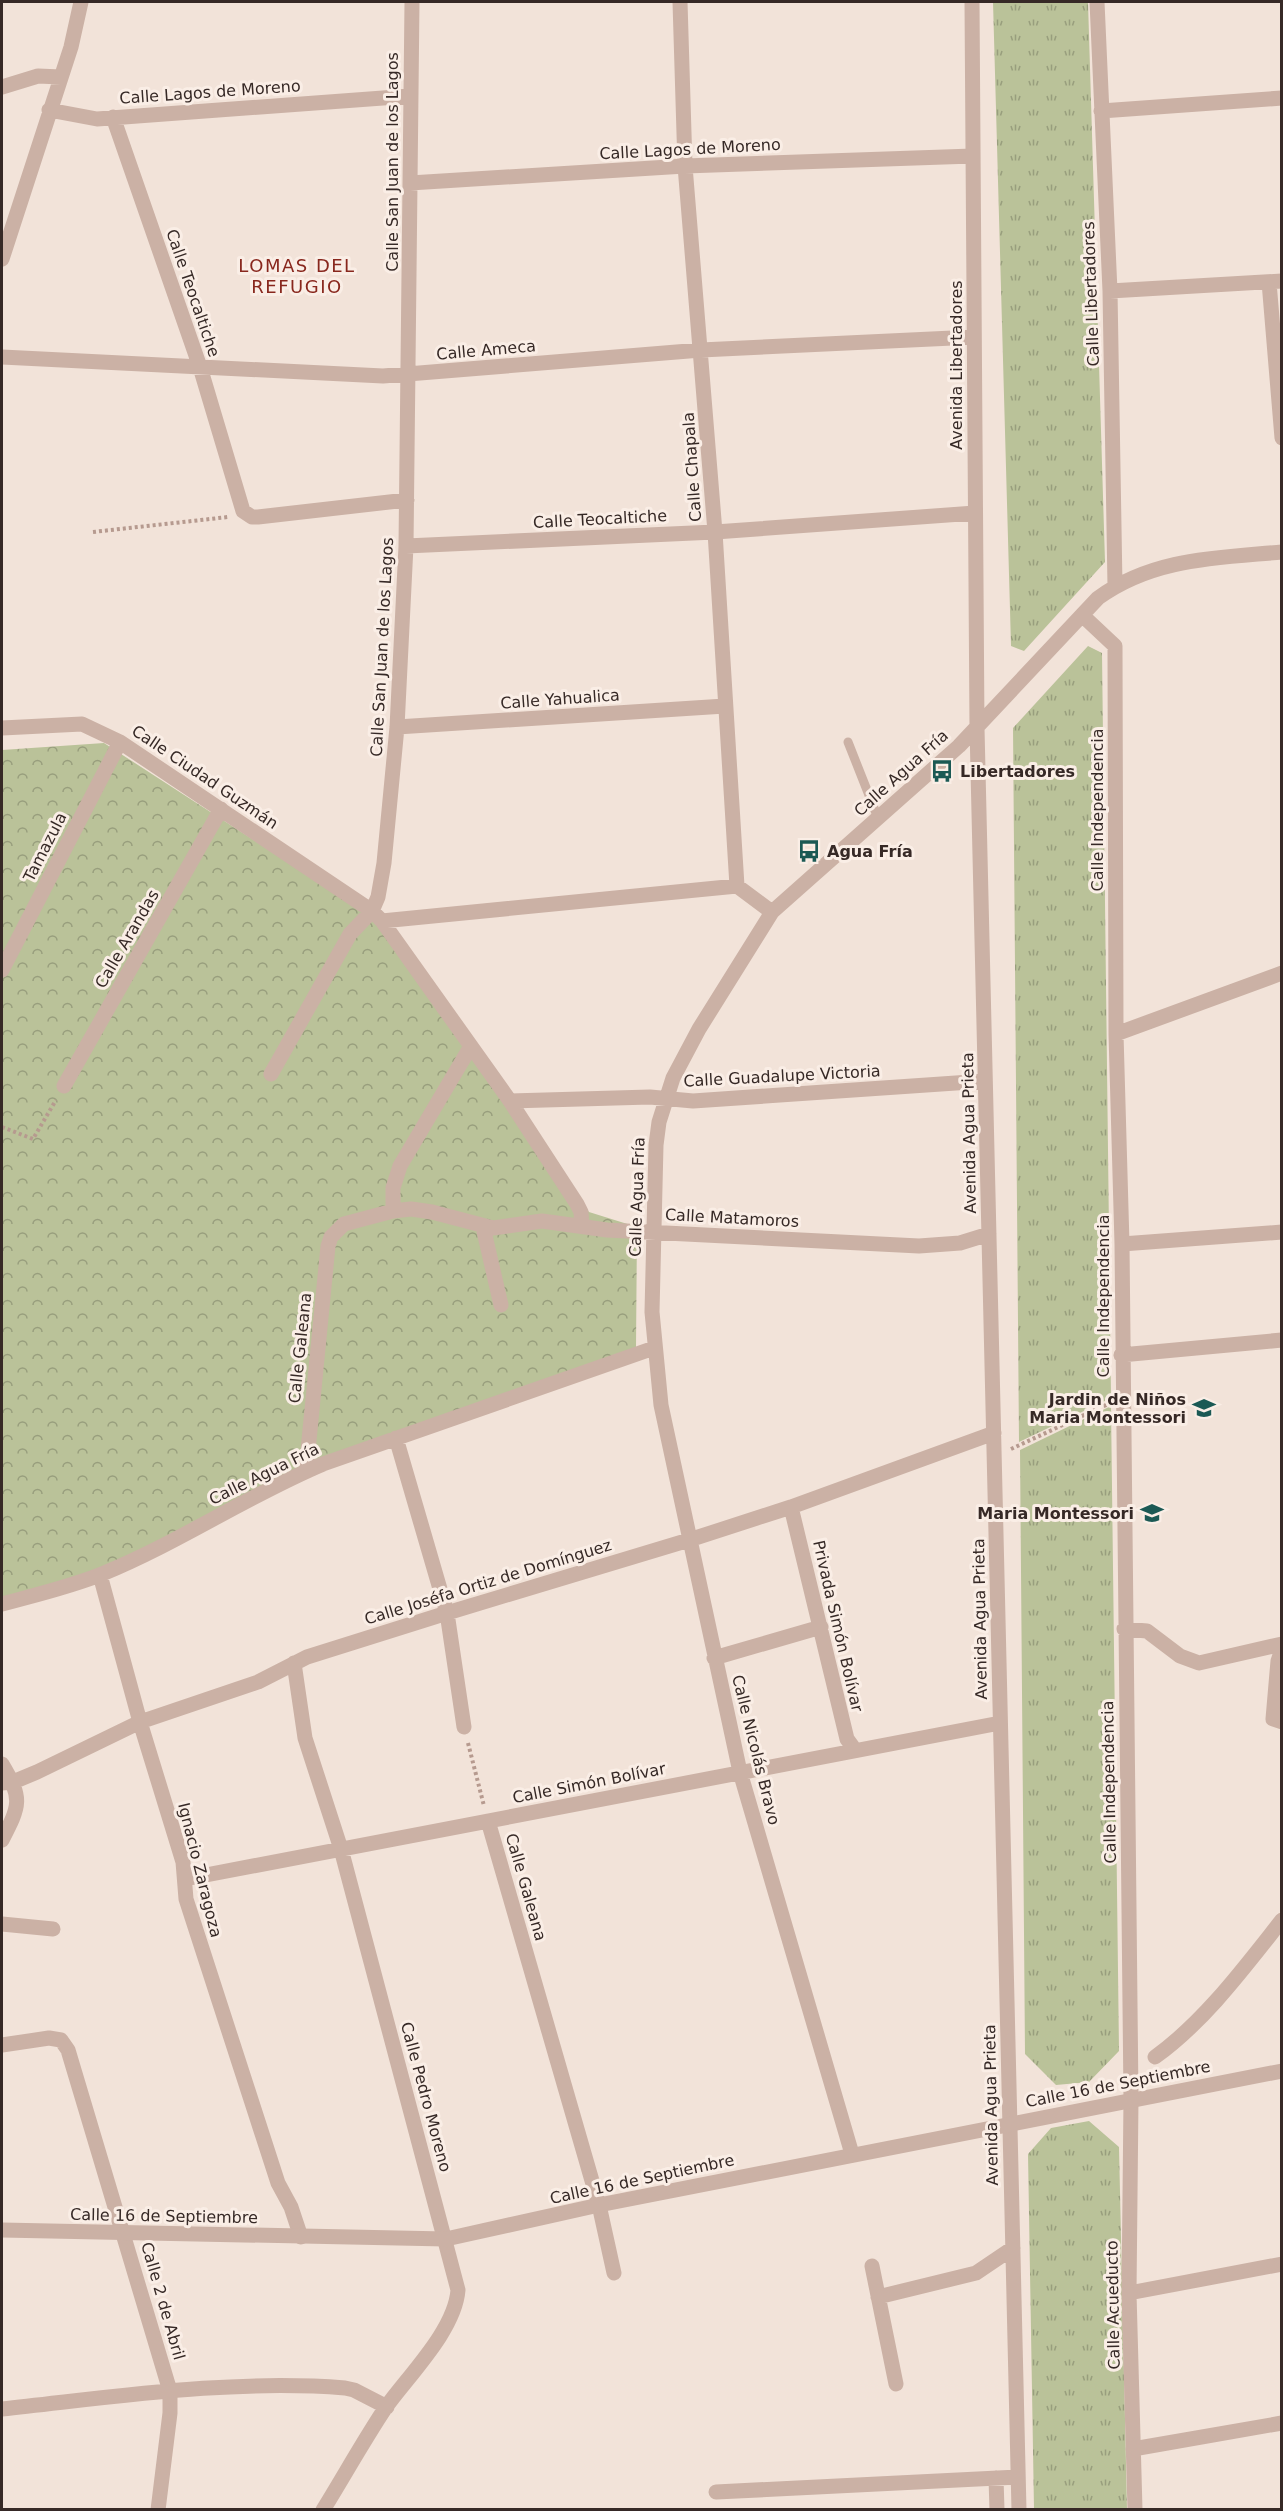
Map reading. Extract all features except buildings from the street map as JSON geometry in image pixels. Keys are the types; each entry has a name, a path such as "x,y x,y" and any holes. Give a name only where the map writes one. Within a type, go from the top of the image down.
{"street":[{"path":"2,259 71,47 81,2"},
{"path":"412,2 423,2"},
{"name":"Calle San Juan de los Lagos","path":"377,916 397,727 406,546 412,2"},
{"name":"Calle Chapala","path":"680,2 685,166 715,532 737,886"},
{"name":"Avenida Libertadores","path":"972,2 977,728"},
{"name":"Calle Libertadores","path":"1097,2 1110,291 1115,585"},
{"path":"2,87 38,76 61,77"},
{"name":"Calle Lagos de Moreno","path":"49,110 81,117 113,117 410,96"},
{"path":"1101,111 1281,98"},
{"name":"Calle Teocaltiche","path":"113,117 200,367 240,505 247,515"},
{"name":"Calle Lagos de Moreno","path":"410,183 685,166 973,156"},
{"path":"1110,291 1275,282 1281,438"},
{"name":"Calle Ameca","path":"2,357 357,376 409,375 700,350 974,337"},
{"path":"247,515 258,517 407,500"},
{"name":"Calle Teocaltiche","path":"406,546 715,532 975,513"},
{"name":"Calle Agua Fría","path":"2,1604 100,1575 306,1471 654,1348 653,1232 656,1145 665,1099 699,1029 772,912 977,728 1098,598 1115,585 1155,568 1208,559 1281,552"},
{"name":"Calle Independencia","path":"1082,615 1115,646 1116,1034 1122,1244 1121,1355 1131,2099"},
{"name":"Calle Yahualica","path":"397,727 725,706"},
{"name":"Calle Ciudad Guzmán","path":"2,728 82,724 120,742 377,916"},
{"name":"Avenida Agua Prieta","path":"977,728 1019,2510"},
{"name":"Tamazula","path":"2,970 120,742"},
{"name":"Calle Arandas","path":"64,1086 221,809"},
{"path":"270,1074 350,934 377,916 737,886 772,912"},
{"path":"377,916 510,1101 577,1204 581,1212 582,1226"},
{"path":"1116,1034 1281,973"},
{"path":"393,1211 393,1188 400,1166 471,1046"},
{"name":"Calle Guadalupe Victoria","path":"510,1101 665,1099 693,1101 985,1081"},
{"name":"Calle Matamoros","path":"336,1230 353,1220 393,1211 422,1210 483,1227 503,1227 542,1221 607,1230 920,1246 950,1244 989,1234"},
{"path":"483,1227 501,1305"},
{"name":"Calle Galeana","path":"306,1471 328,1246 336,1230"},
{"path":"1122,1244 1281,1232"},
{"path":"1121,1355 1281,1340"},
{"name":"Calle Nicolás Bravo","path":"654,1348 661,1405 740,1772 852,2154"},
{"name":"Calle Joséfa Ortiz de Domínguez","path":"7,1783 140,1722 258,1682 294,1663 447,1612 791,1507 994,1433"},
{"path":"396,1438 447,1612 464,1726"},
{"name":"Privada Simón Bolívar","path":"791,1507 847,1739 855,1750"},
{"name":"Ignacio Zaragoza","path":"100,1575 140,1722 183,1862 186,1899 278,2183 291,2207 301,2237"},
{"path":"714,1658 821,1628"},
{"path":"1124,1629 1147,1631 1180,1656 1199,1663 1281,1644"},
{"path":"1281,1649 1273,1719 1281,1722"},
{"name":"Calle Pedro Moreno","path":"294,1663 305,1737 341,1849 458,2283 453,2312 387,2407 323,2510"},
{"name":"Calle Simón Bolívar","path":"184,1879 1000,1723"},
{"path":"2,1764 7,1783 17,1796 17,1812 2,1840"},
{"name":"Calle Galeana","path":"488,1821 599,2205 614,2273"},
{"path":"1155,2057 1169,2047 1203,2013 1281,1920"},
{"path":"2,1924 53,1929"},
{"name":"Calle 2 de Abril","path":"2,2045 49,2038 61,2040 68,2050 170,2391 170,2413 158,2510"},
{"name":"Calle 16 de Septiembre","path":"2,2230 446,2239 599,2205 852,2154 1281,2071"},
{"name":"Calle Acueducto","path":"1131,2099 1130,2294 1135,2510"},
{"path":"878,2297 976,2273 993,2264 1013,2248"},
{"path":"1130,2294 1281,2264"},
{"path":"872,2266 896,2384"},
{"path":"2,2409 170,2391 245,2386 345,2388 354,2390 387,2407"},
{"path":"1133,2449 1281,2423"},
{"path":"716,2492 1018,2477"},
{"path":"996,2478 997,2510"}],"lane":[{"path":"848,742 878,818"}],"path":[{"path":"93,532 247,515"},
{"path":"2,1127 33,1139 64,1086"},
{"path":"994,1457 1122,1398"},
{"name":"Calle Galeana","path":"464,1726 488,1821"}],"green space":[{"path":"993,2 1088,2 1105,562 1024,651 1011,646"},
{"path":"1088,646 1102,653 1111,1398 1019,1442 1013,728"},
{"path":"104,743 382,923 589,1212 637,1227 636,1349 294,1481 124,1564 2,1606 2,750"},
{"path":"1111,1406 1119,2051 1089,2082 1056,2085 1025,2054 1020,1450"},
{"path":"1089,2121 1119,2147 1127,2509 1034,2509 1028,2154 1051,2128"}],"place":[{"name":"Libertadores","path":"942,771"},
{"name":"Agua Fría","path":"809,851"},
{"name":"Jardin de Niños Maria Montessori","path":"1204,1408"},
{"name":"Maria Montessori","path":"1152,1513"}],"district":[{"name":"LOMAS DEL REFUGIO","path":"297,275"}]}
